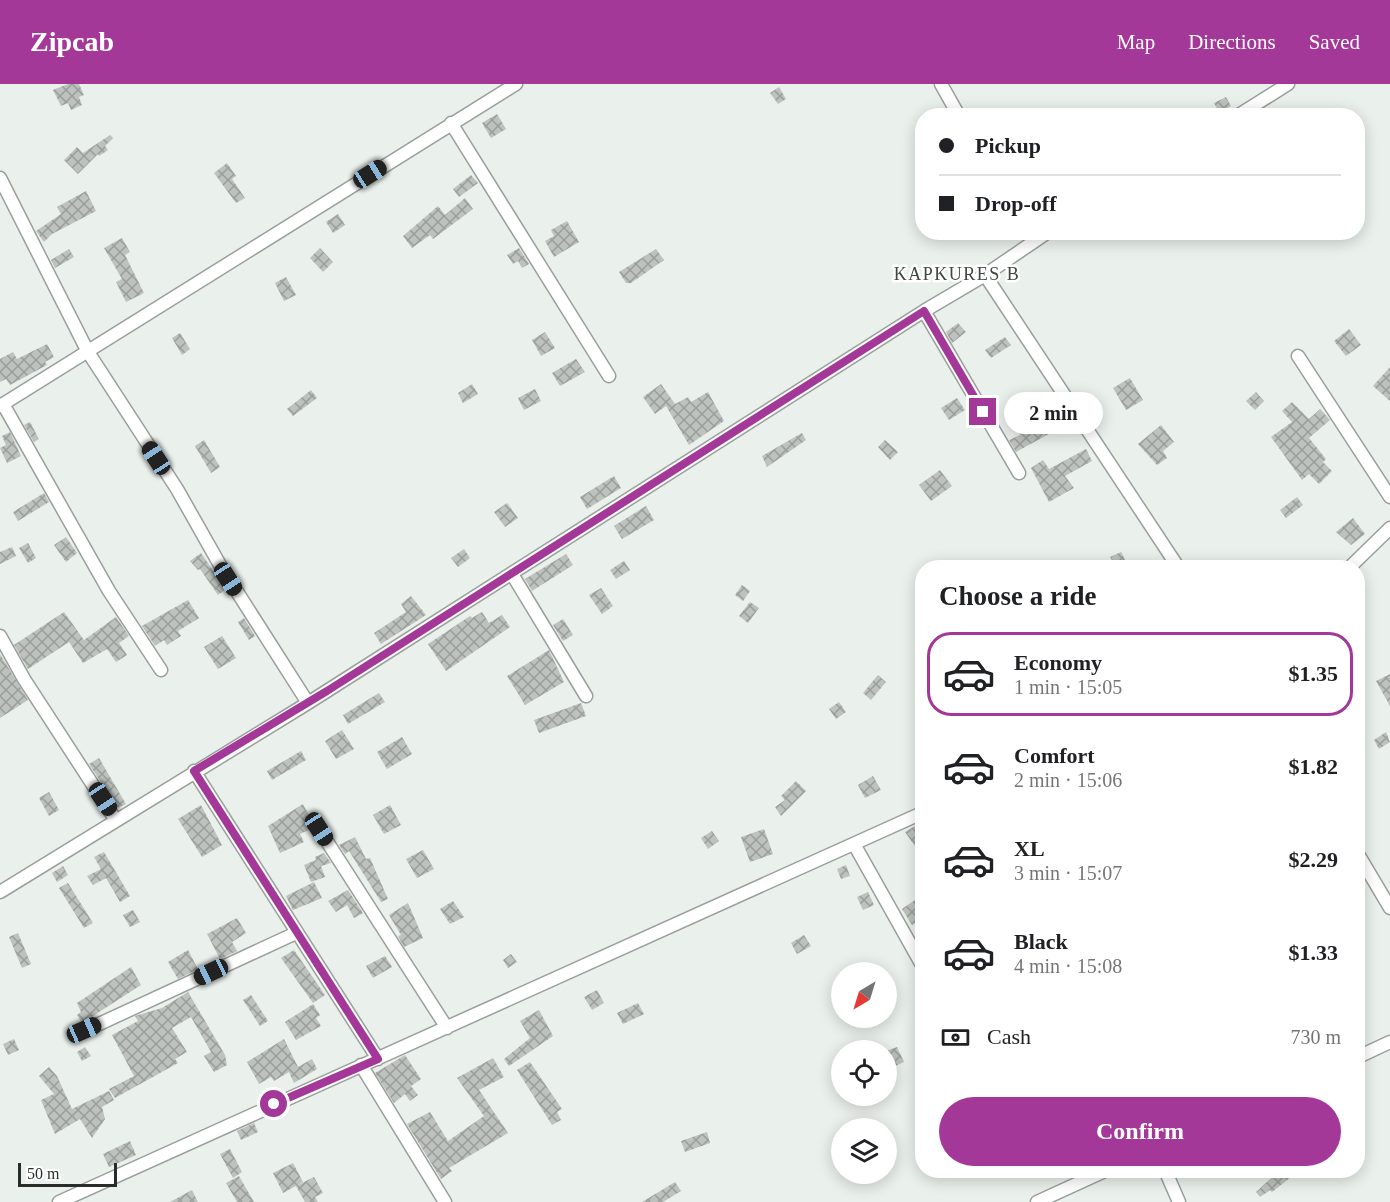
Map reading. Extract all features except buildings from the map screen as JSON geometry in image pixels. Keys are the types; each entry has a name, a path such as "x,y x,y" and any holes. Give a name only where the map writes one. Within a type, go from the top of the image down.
{"street":[{"path":"161,670 109,591 1,405 516,84"},
{"path":"941,84 954,108"},
{"path":"1250,108 1288,84"},
{"path":"451,123 609,376"},
{"path":"0,178 88,352 177,489 220,565 308,703"},
{"path":"0,892 115,819 308,703 924,311 985,275 1026,240"},
{"path":"985,275 1173,560"},
{"path":"924,311 1019,474"},
{"path":"1298,356 1390,498"},
{"path":"1357,560 1390,528"},
{"path":"512,574 585,696"},
{"path":"0,636 24,679 115,819"},
{"path":"194,771 378,1059"},
{"path":"59,1202 915,816"},
{"path":"319,829 447,1028"},
{"path":"854,844 915,953"},
{"path":"1365,866 1390,908"},
{"path":"84,1030 296,933"},
{"path":"1365,1054 1390,1042"},
{"path":"361,1065 445,1202"},
{"path":"1036,1202 1089,1178"},
{"path":"1168,1178 1179,1202"}],"district":[{"name":"KAPKURES B","path":"957,274"}],"route":[{"path":"274,1104 378,1059 194,771 327,691 924,311 983,412"}]}
